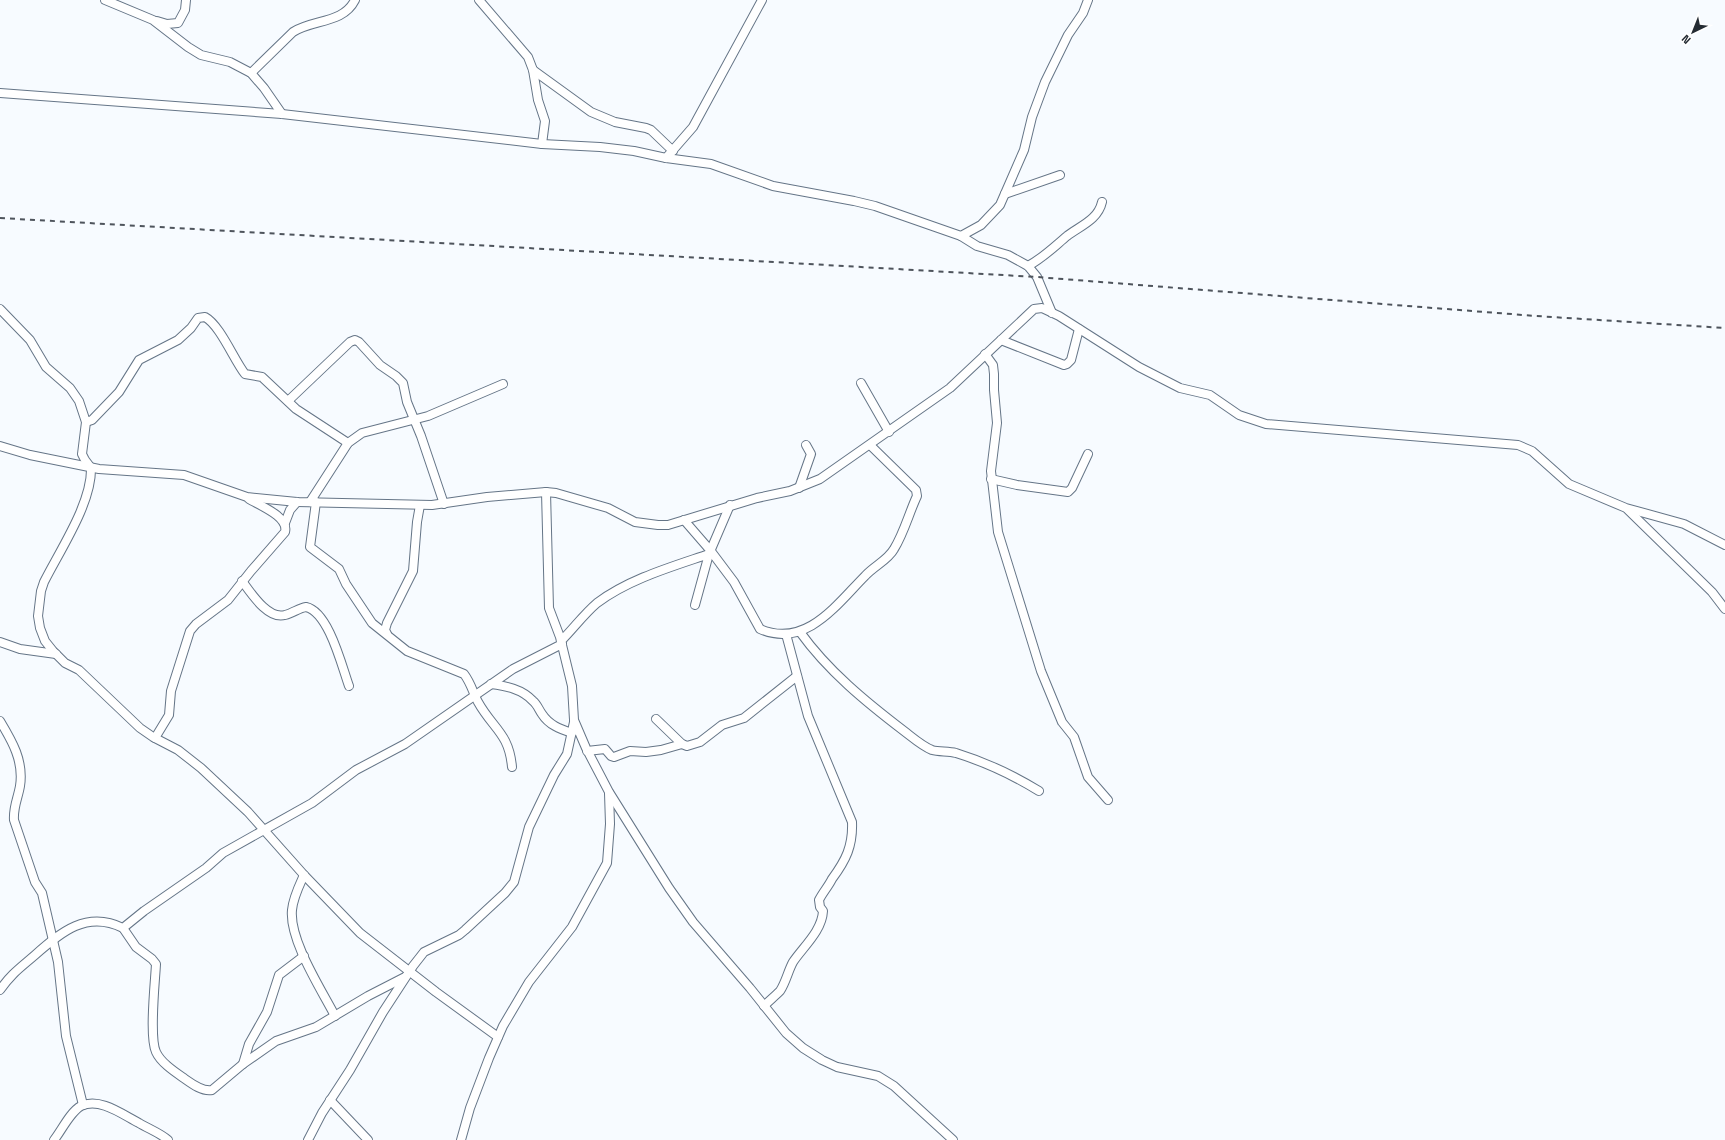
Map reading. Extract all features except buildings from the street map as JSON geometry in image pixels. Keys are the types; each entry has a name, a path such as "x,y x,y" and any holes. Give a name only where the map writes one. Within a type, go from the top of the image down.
{"street":[{"path":"104,0 153,20 167,24 178,23 185,10 186,0"},
{"path":"251,73 293,32 299,28 345,14 350,10 355,0"},
{"path":"479,0 528,57 533,70 538,100 545,121 542,144"},
{"path":"666,158 693,128 762,0"},
{"path":"961,236 981,226 1000,205 1024,150 1032,118 1045,82 1068,35 1083,13 1088,0"},
{"path":"153,20 188,48 201,54 230,62 251,73 261,84 282,114"},
{"path":"533,70 591,112 614,122 651,130 673,151"},
{"path":"0,93 282,114 542,144 634,151 666,158 711,164 773,186 861,203 961,236 977,246 1008,255 1028,266 1037,277 1052,313"},
{"path":"1005,194 1060,175"},
{"path":"1028,266 1052,251 1074,231 1087,224 1098,211 1102,202"},
{"path":"247,497 297,502 420,505 444,504 487,497 546,492 556,493 608,508 635,522 646,524 668,524 730,505 799,488 820,478 889,432 950,388 1034,309 1042,308 1079,329 1139,367 1185,390 1210,395 1230,410 1256,422 1290,427 1518,445 1532,451 1569,484 1626,508 1684,524 1725,545"},
{"path":"0,309 30,340 46,367 70,388 79,401 86,422 82,454 91,468 90,487 83,506 44,582 41,591 38,616 40,628 45,641 65,663 79,670 140,728 178,750 201,768 248,812 304,875 360,933 408,974 498,1037"},
{"path":"86,422 92,420 119,392 139,360 178,340 191,328 198,318 202,317 210,320 245,374 262,377 296,409 348,443"},
{"path":"1001,340 1064,365 1068,364 1071,360 1079,329"},
{"path":"288,401 350,342 355,340 359,342 385,370 396,376 403,383 413,420 421,436 444,504"},
{"path":"985,354 993,365 998,423 991,471 998,532 1041,671 1062,722 1075,741 1088,777 1108,800"},
{"path":"861,383 889,432"},
{"path":"502,384 428,416 370,430 348,443 313,502 310,547 337,567 369,620 407,651 464,674 469,680 485,713 505,738 509,746 512,767"},
{"path":"799,488 811,454 806,444"},
{"path":"684,520 734,582 757,627 763,631 786,634 800,632 813,625 844,600 865,576 894,550 917,496 916,490 870,445"},
{"path":"0,446 30,455 91,468 124,472 184,475 247,497 283,520 285,523"},
{"path":"991,479 1017,485 1068,492 1072,488 1088,454"},
{"path":"308,1140 330,1100 408,974 424,952 459,935 511,888 519,869 529,828 554,775 567,754 574,720 572,686 562,642 549,608 546,492"},
{"path":"155,738 168,715 170,691 190,631 196,624 223,605 242,581 282,537 286,528 285,523 290,510 297,502"},
{"path":"387,634 385,627 387,622 413,571 420,505"},
{"path":"695,605 710,552 730,505"},
{"path":"1626,508 1712,592 1725,609"},
{"path":"123,928 124,925 206,868 223,853 265,831 328,793 356,770 404,744 491,684 562,642 596,604 646,576 710,552"},
{"path":"242,581 254,597 271,612 285,615 306,607 316,612 328,630 349,686"},
{"path":"800,632 814,652 829,668 873,707 932,750 956,753 1010,774 1039,791"},
{"path":"764,1006 779,991 785,982 792,964 810,940 819,924 823,915 819,900 839,869 852,842 852,822 808,716 786,634"},
{"path":"0,642 20,649 56,654"},
{"path":"656,719 682,744 687,746 700,742 722,725 744,718 797,676"},
{"path":"491,684 516,689 526,695 534,701 548,722 572,733"},
{"path":"574,720 587,751 609,792 678,903 786,1033 803,1048 838,1067 878,1076 894,1086 953,1140"},
{"path":"0,721 16,750 19,761 20,781 13,810 14,820 35,882 42,893 62,986 66,1036 83,1105"},
{"path":"587,751 605,749 611,756 614,757 630,751 646,752 682,744"},
{"path":"461,1140 470,1108 498,1037 529,982 572,926 604,869 608,854 609,792"},
{"path":"304,875 293,903 292,912 295,934 304,956 335,1016"},
{"path":"0,990 10,975 66,929 102,921 114,923 123,928 136,948 152,959 156,964 153,1029 154,1048 161,1059 190,1083 208,1091 212,1090 242,1064 276,1041 316,1027 408,974"},
{"path":"242,1064 249,1044 267,1012 279,975 304,956"},
{"path":"330,1100 368,1140"},
{"path":"54,1140 75,1111 83,1105 97,1105 109,1108 155,1131 168,1140"}],"railway":[{"path":"0,218 1037,277 1536,316 1725,328"}]}
